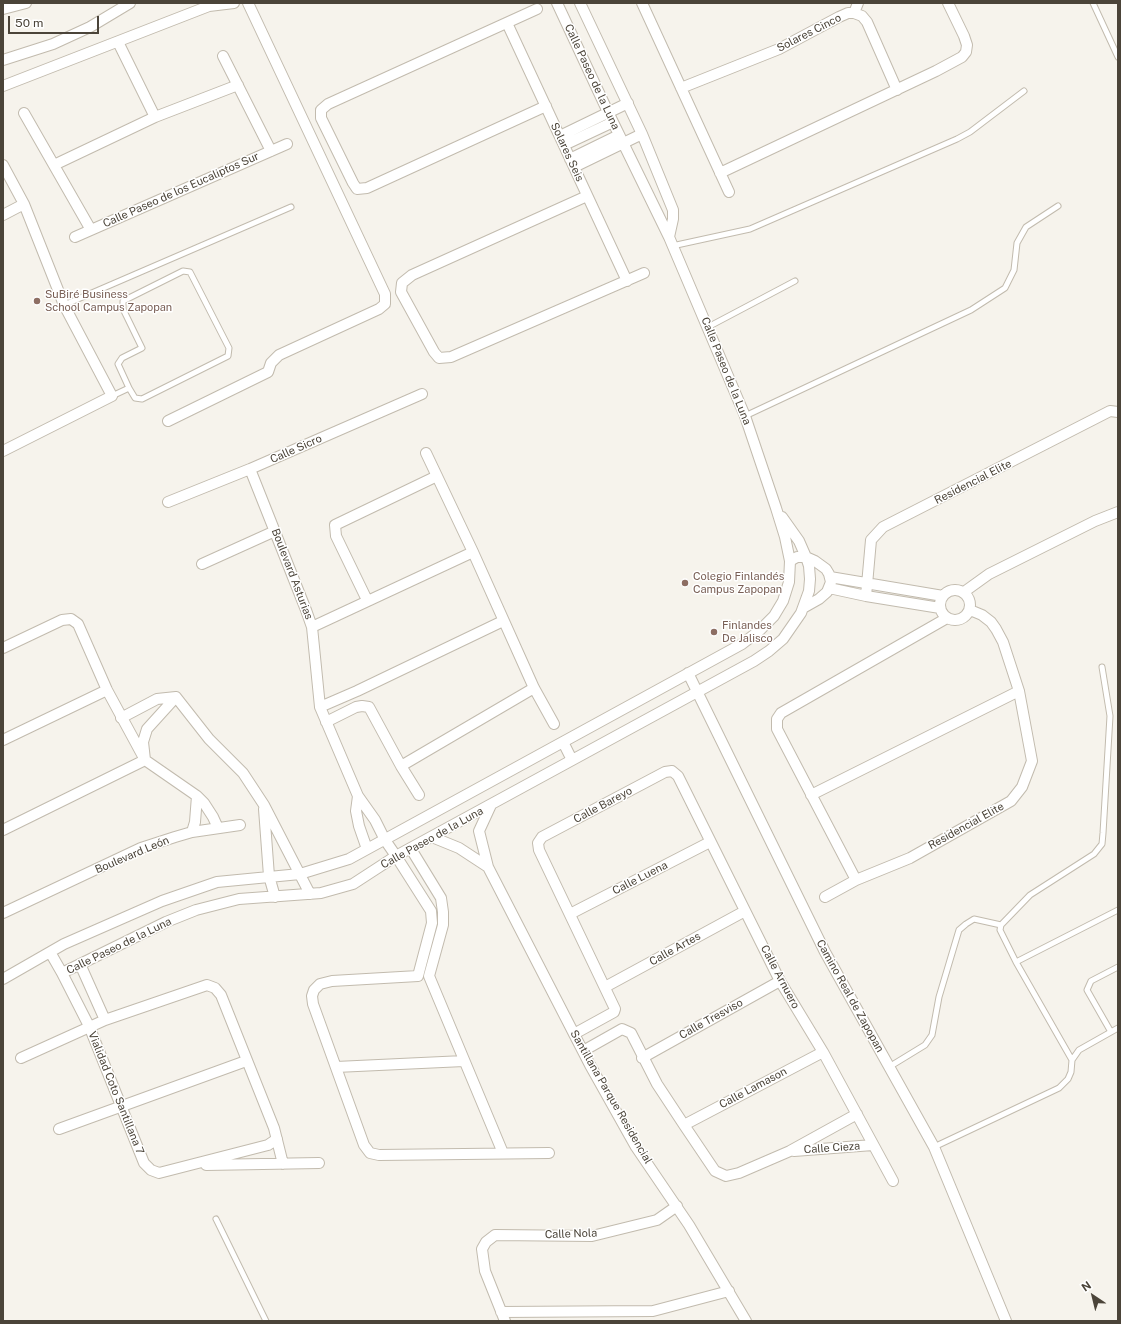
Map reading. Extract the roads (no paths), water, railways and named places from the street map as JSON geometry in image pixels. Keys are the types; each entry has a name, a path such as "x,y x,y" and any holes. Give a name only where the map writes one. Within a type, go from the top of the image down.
{"street":[{"path":"3,9 26,3"},
{"path":"3,60 53,44 90,27 130,3"},
{"path":"3,86 209,6 234,3"},
{"path":"168,421 268,372 271,363 278,355 379,309 385,304 384,294 248,3"},
{"name":"Calle Paseo de la Luna","path":"557,3 670,241 745,416 776,508 790,561 789,582 783,601 774,616 759,631 742,644 349,859 300,874 217,882 162,901 64,944 50,952 62,973 166,922 196,910 239,899 321,893 353,884 396,856 697,692 769,651 783,639 795,623 803,608 809,591 810,578 809,566 799,541 776,508"},
{"name":"Calle Paseo de la Luna","path":"580,3 642,134 673,210 670,241"},
{"path":"720,173 897,90 955,62 962,57 966,52 967,45 948,3"},
{"path":"645,4 681,88 729,192"},
{"name":"Solares Cinco","path":"681,88 779,48 856,8 867,22 897,90"},
{"path":"537,9 328,104 321,110 321,118 357,189 367,188 546,106"},
{"name":"Solares Seis","path":"507,23 627,281"},
{"path":"118,42 155,117"},
{"path":"223,56 271,150"},
{"path":"54,165 155,117 238,85"},
{"path":"562,141 608,112 628,103"},
{"path":"24,113 91,230"},
{"path":"562,141 613,122"},
{"path":"572,163 621,139 642,134"},
{"name":"Calle Paseo de los Eucaliptos Sur","path":"75,237 287,144"},
{"path":"3,165 24,204 64,305 112,396 3,451"},
{"path":"588,196 412,275 402,283 401,292 434,352 439,358 451,358 644,274"},
{"path":"3,215 24,204"},
{"name":"Calle Sicro","path":"168,502 250,469 422,394"},
{"name":"Residencial Elite","path":"866,596 871,540 883,527 1110,411 1118,412"},
{"path":"426,453 473,552 534,688 554,724"},
{"name":"Boulevard Asturias","path":"250,469 312,627 320,707 326,722 358,796 376,820 384,840 396,856 431,912 432,922 418,976 332,981 320,984 314,990 312,996 313,1004 336,1067"},
{"path":"367,600 336,536 335,525 437,476"},
{"path":"964,592 989,574 1095,521 1118,512"},
{"path":"202,564 275,531"},
{"path":"312,627 367,600 473,552"},
{"path":"790,561 797,558 806,557 815,561 826,569 830,577 831,582 829,588 819,599 803,608"},
{"path":"830,577 943,596"},
{"path":"829,588 866,596 940,608"},
{"path":"952,590 964,592 970,600 970,610 963,618 952,620 947,618 940,608 940,602 943,596 952,590"},
{"name":"Residencial Elite","path":"825,897 856,880 910,858 1011,801 1022,787 1032,761 1019,690 1003,642 996,629 991,622 982,615 970,610"},
{"path":"856,880 777,729 777,719 781,713 947,618"},
{"path":"3,648 62,620 72,619 78,624 107,690 145,760 197,796 207,807 218,828"},
{"path":"320,707 357,691 503,621"},
{"name":"Camino Real de Zapopan","path":"688,673 825,952 934,1147 1006,1321"},
{"path":"401,766 534,688"},
{"path":"3,740 107,690"},
{"path":"811,795 1019,690"},
{"path":"121,718 157,699 176,697"},
{"path":"145,760 143,742 147,729 176,697"},
{"path":"176,697 209,739 242,773 264,805 310,894"},
{"path":"326,722 356,707 369,707 401,766 419,795"},
{"path":"563,742 572,760"},
{"path":"3,830 145,760"},
{"name":"Calle Arnuero","path":"672,770 678,776 780,981 823,1052 893,1181"},
{"name":"Calle Bareyo","path":"570,914 539,850 538,843 542,837 665,772 672,770"},
{"path":"192,832 195,822 197,796"},
{"name":"Boulevard Asturias","path":"358,796 356,811 367,849"},
{"path":"264,805 269,876 275,897"},
{"name":"Santillana Parque Residencial","path":"491,805 479,831 488,867 574,1034 636,1147 677,1206 746,1321"},
{"name":"Boulevard León","path":"3,913 142,848 175,836 192,832 240,825"},
{"path":"432,837 459,848 488,867"},
{"name":"Calle Luena","path":"570,914 710,842"},
{"path":"411,849 441,898 443,912 442,925 429,976 503,1153"},
{"name":"Calle Artes","path":"605,987 745,911"},
{"path":"570,914 615,1009 614,1012 574,1034"},
{"path":"3,979 50,952"},
{"path":"80,964 105,1020"},
{"name":"Vialidad Coto Santillana 7","path":"62,973 89,1026 144,1162 151,1170 159,1173 268,1145 278,1139"},
{"name":"Calle Tresviso","path":"642,1058 780,981"},
{"path":"21,1058 105,1020 207,985 215,988 221,995 278,1139 282,1164"},
{"path":"583,1051 622,1029 630,1033 642,1058 684,1125"},
{"name":"Calle Lamason","path":"684,1125 823,1052"},
{"path":"59,1128 246,1061"},
{"path":"464,1061 336,1067 364,1145 370,1153 380,1155 549,1152"},
{"name":"Calle Cieza","path":"684,1125 715,1171 726,1176 739,1173 790,1151 857,1114"},
{"name":"Calle Cieza","path":"790,1151 873,1145"},
{"path":"190,1165 319,1163"},
{"name":"Calle Nola","path":"503,1317 485,1271 482,1249 486,1242 495,1235 592,1236 657,1220 677,1206"},
{"path":"503,1317 653,1311 729,1291"}],"lane":[{"path":"1093,3 1118,57"},
{"path":"670,241 750,229 957,139 970,132 1024,91"},
{"path":"745,416 971,310 1005,288 1014,270 1017,243 1026,227 1058,206"},
{"path":"64,305 291,207"},
{"path":"183,271 190,272 229,348 228,356 142,399 135,398 129,388 118,364 122,358 142,348 123,309 123,301 183,271"},
{"path":"708,327 795,281"},
{"path":"112,396 129,388"},
{"path":"1072,1060 1016,962 1000,930 1001,925 1030,895 1094,854 1102,844 1110,716 1102,667"},
{"path":"1016,962 1118,910"},
{"path":"889,1067 925,1045 932,1035 939,997 959,930 974,919 1001,925"},
{"path":"1111,1032 1087,990 1091,980 1118,967"},
{"path":"934,1147 1059,1088 1068,1079 1071,1072 1072,1060 1080,1050 1118,1028"},
{"path":"216,1219 266,1321"}],"place":[{"name":"SuBiré Business School Campus Zapopan","path":"37,301"},
{"name":"Colegio Finlandés Campus Zapopan","path":"685,583"},
{"name":"Finlandes De Jalisco","path":"714,632"}]}
